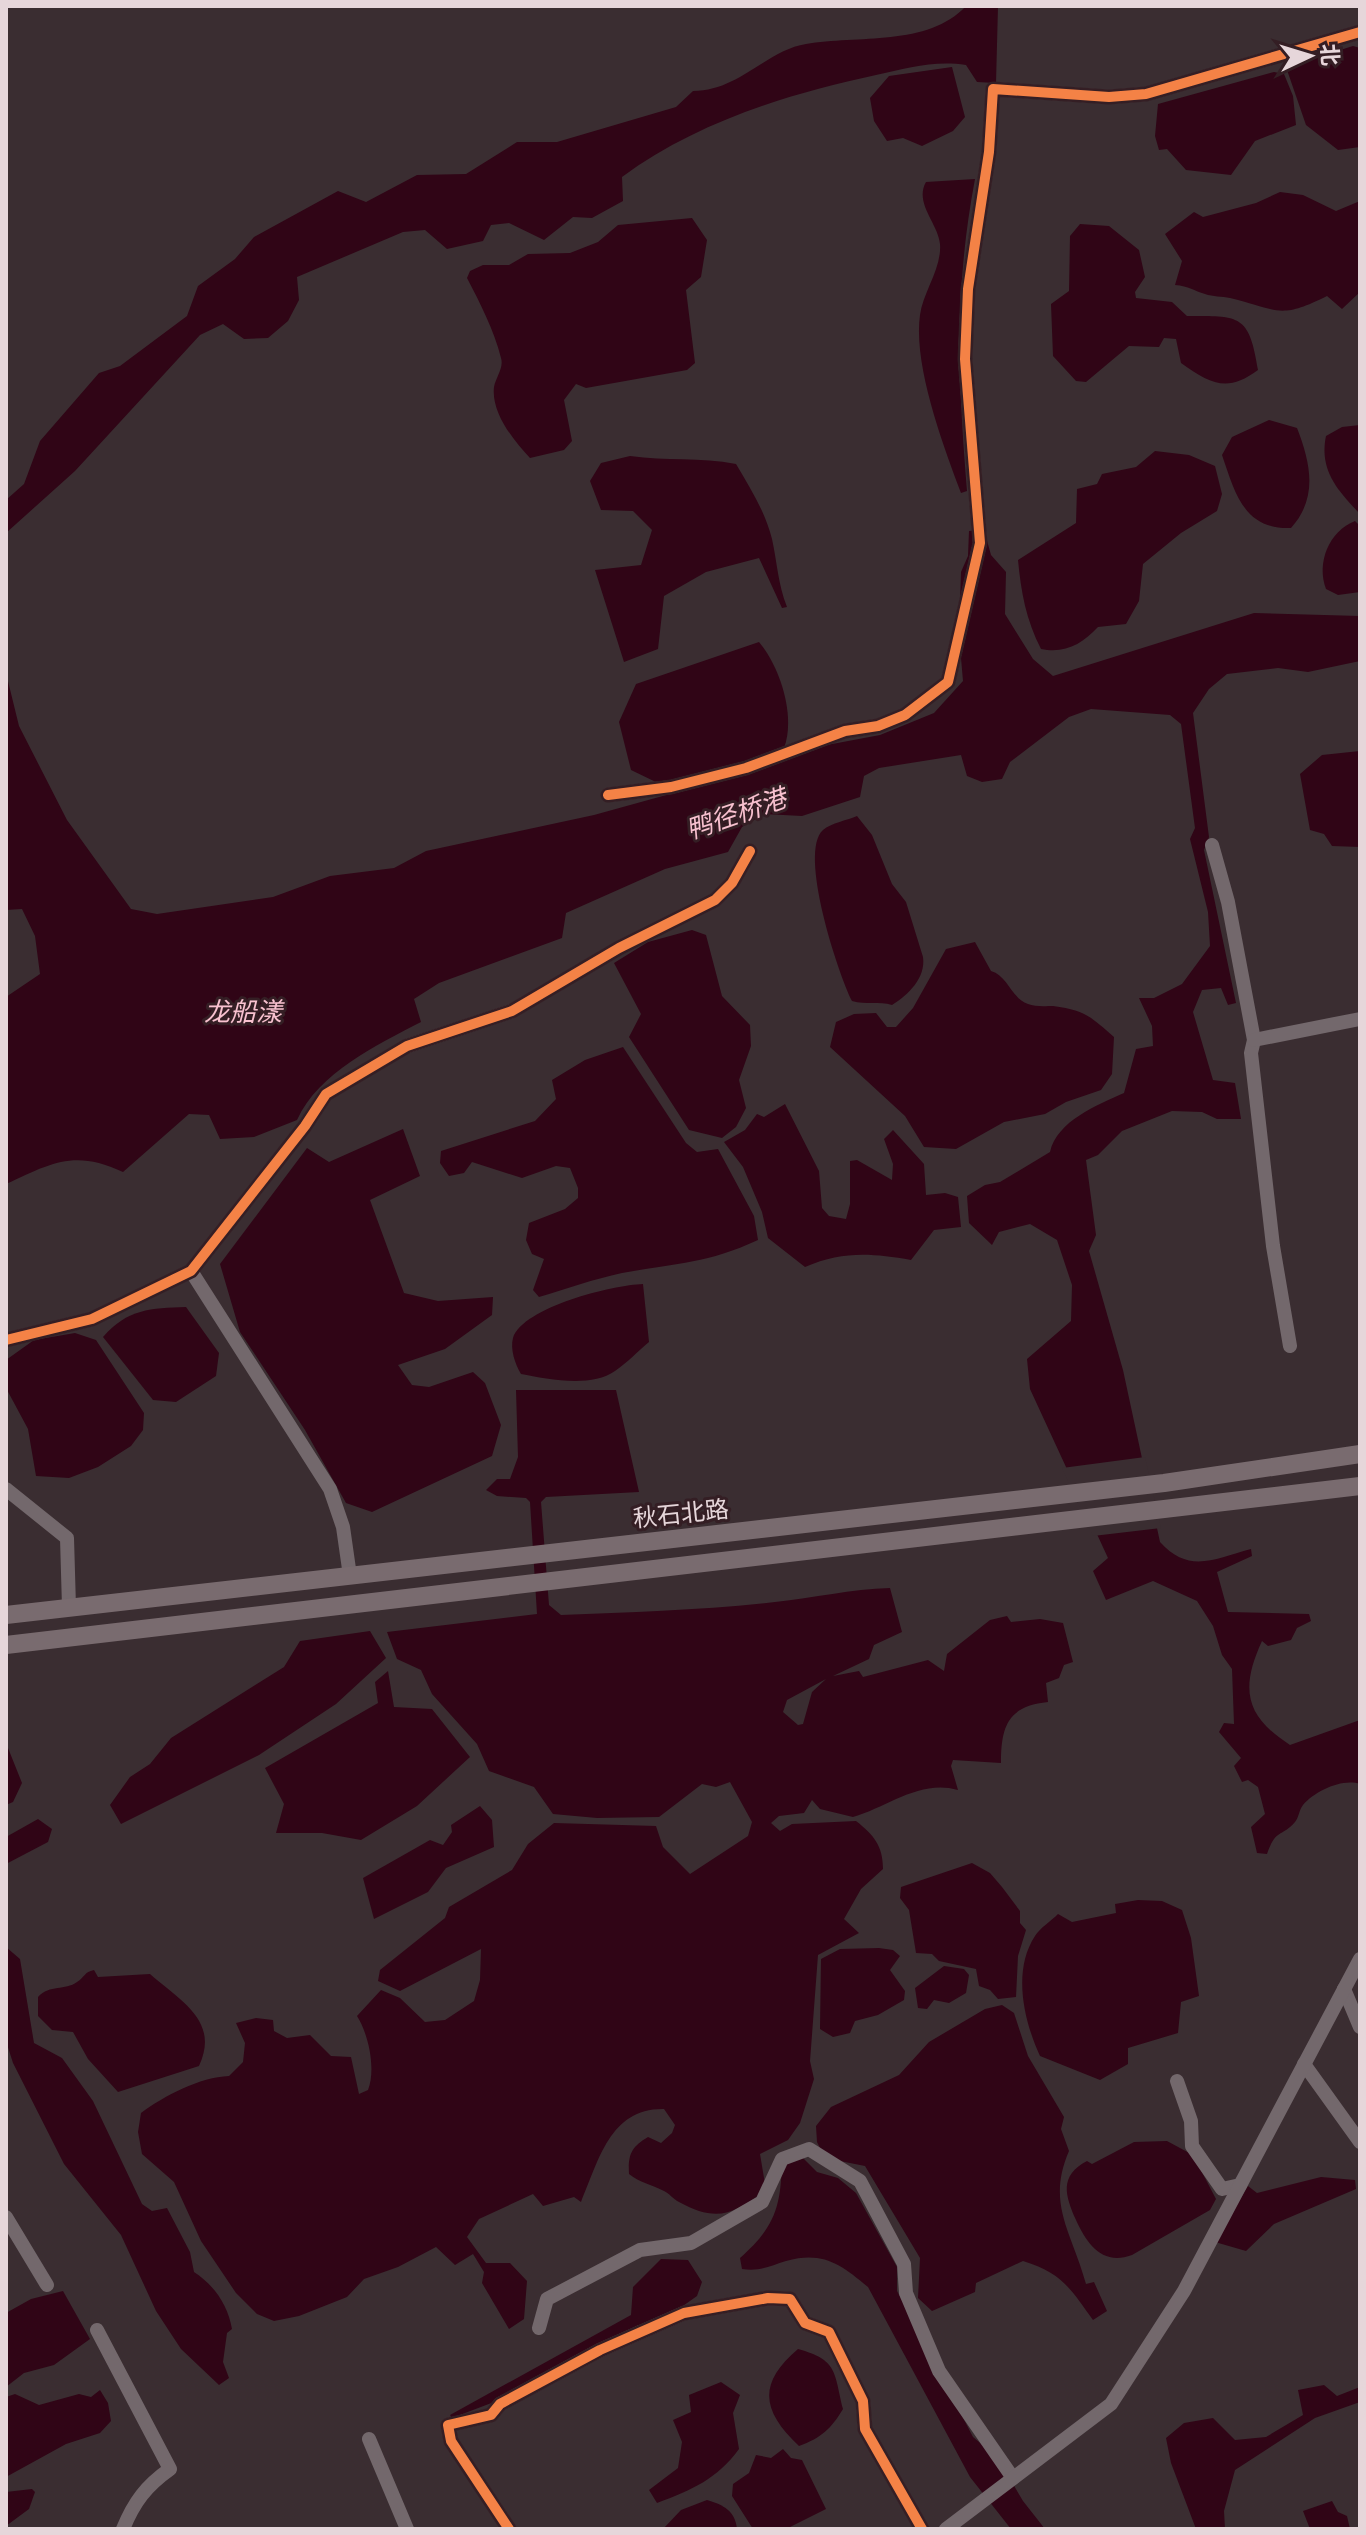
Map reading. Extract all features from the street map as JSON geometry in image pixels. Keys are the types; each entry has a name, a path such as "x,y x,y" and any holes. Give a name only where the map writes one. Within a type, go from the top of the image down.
{"main road":[{"name":"秋石北路","path":"6,1615 1164,1483 1360,1454"},
{"name":"秋石北路","path":"6,1645 1360,1486"}],"street":[{"path":"608,795 671,787 746,768 845,731 878,726 905,715 948,682 980,543 966,345 968,289 989,152 993,89 1109,97 1146,94 1360,32"},
{"path":"1212,845 1228,902 1254,1040 1251,1053 1271,1231 1290,1346"},
{"path":"6,1340 92,1319 191,1271 305,1126 326,1094 407,1046 512,1011 619,948 715,900 732,883 750,851"},
{"path":"1254,1040 1360,1019"},
{"path":"191,1271 330,1489 343,1527 350,1576"},
{"path":"6,1489 67,1538 69,1607"},
{"path":"946,2529 1111,2404 1184,2291 1360,1959"},
{"path":"1344,1989 1360,2027"},
{"path":"1304,2064 1360,2142"},
{"path":"1177,2081 1191,2121 1192,2146 1222,2189 1240,2185"},
{"path":"539,2328 547,2299 640,2250 691,2243 762,2202 782,2159 809,2149 860,2181 904,2264 906,2293 939,2371 1013,2478"},
{"path":"6,2217 47,2285"},
{"path":"509,2529 451,2441 448,2425 491,2415 500,2404 600,2350 684,2313 768,2298 790,2299 805,2323 829,2332 863,2401 865,2429 922,2529"},
{"path":"97,2330 170,2469 148,2485 133,2504 123,2529"},
{"path":"369,2439 407,2529"}],"water":[{"path":"966,6 998,6 996,83 977,82 966,65 943,63 910,67 809,91 743,113 680,141 622,177 623,201 592,218 573,217 544,240 509,223 491,225 483,241 447,249 425,230 403,232 297,277 299,300 288,321 268,338 244,339 223,324 200,335 75,471 6,533 6,500 24,484 40,441 99,373 120,366 187,316 198,286 235,259 254,237 338,191 366,202 417,175 466,174 517,142 557,142 676,107 693,91 709,89 739,78 792,48 826,41 912,34 950,19"},
{"path":"1353,46 1360,48 1360,147 1338,150 1306,125 1286,67"},
{"path":"952,67 965,117 953,131 922,146 903,138 887,141 874,121 870,98 889,76"},
{"path":"1274,72 1284,74 1293,96 1296,125 1255,141 1231,175 1186,170 1167,149 1159,150 1155,136 1158,104"},
{"path":"975,179 961,297 960,372 967,491 961,493 931,405 921,357 920,315 940,253 938,236 925,205 923,190 926,182"},
{"path":"1280,192 1303,195 1336,211 1360,201 1360,292 1342,309 1327,296 1298,308 1279,310 1175,285 1182,261 1165,234 1194,212 1203,217 1256,203"},
{"path":"692,218 707,240 701,277 686,290 695,363 687,370 586,388 576,384 564,400 572,441 564,450 530,458 511,435 496,407 494,387 502,362 491,327 467,278 470,271 483,265 509,265 528,254 570,253 598,242 618,225"},
{"path":"1080,224 1109,226 1139,250 1145,277 1135,292 1136,298 1172,302 1187,316 1230,318 1239,322 1251,338 1258,370 1237,382 1210,381 1181,363 1176,339 1164,338 1159,347 1129,346 1086,382 1076,381 1053,356 1051,304 1069,291 1070,236"},
{"path":"1269,420 1297,428 1306,455 1308,493 1300,517 1291,528 1262,523 1252,516 1237,495 1222,455 1232,437"},
{"path":"1360,425 1360,514 1332,479 1325,459 1325,448 1326,436 1342,427"},
{"path":"1155,451 1189,455 1215,466 1222,494 1217,511 1181,533 1143,564 1139,601 1126,624 1098,627 1079,643 1065,649 1041,649 1025,606 1018,560 1076,523 1077,489 1097,484 1102,474 1136,467"},
{"path":"630,456 736,464 757,500 769,529 787,607 782,608 759,558 706,572 664,596 658,649 624,662 595,570 641,565 652,530 633,511 601,510 590,481 601,463"},
{"path":"1355,521 1360,526 1360,592 1338,595 1326,589 1324,559 1338,532"},
{"path":"984,530 991,555 1006,572 1005,614 1033,659 1053,676 1254,613 1360,616 1360,661 1308,672 1278,668 1227,674 1209,689 1193,713 1209,837 1204,850 1236,1003 1228,1005 1221,988 1202,990 1193,1012 1213,1080 1235,1083 1241,1119 1217,1119 1202,1112 1172,1111 1122,1131 1098,1155 1086,1160 1096,1235 1089,1251 1123,1370 1160,1542 1181,1558 1192,1561 1214,1560 1251,1549 1252,1556 1217,1572 1228,1612 1309,1614 1311,1621 1297,1628 1291,1640 1268,1646 1262,1641 1255,1658 1249,1687 1251,1700 1256,1712 1275,1734 1290,1745 1360,1720 1360,1784 1337,1784 1314,1795 1303,1805 1295,1822 1273,1840 1267,1854 1257,1853 1251,1827 1265,1814 1258,1787 1248,1780 1242,1782 1234,1766 1241,1758 1219,1732 1224,1723 1234,1724 1232,1669 1222,1655 1213,1626 1197,1601 1153,1581 1106,1600 1093,1571 1108,1558 1030,1389 1027,1359 1071,1321 1072,1285 1057,1240 1030,1224 999,1232 992,1245 969,1223 967,1196 985,1185 1000,1182 1050,1152 1054,1141 1069,1123 1124,1093 1136,1049 1153,1046 1152,1026 1139,998 1154,998 1182,984 1210,946 1208,912 1190,839 1195,828 1181,724 1170,715 1091,709 1069,717 1010,762 1002,779 982,782 967,776 961,755 879,768 864,776 860,797 802,816 764,814 742,827 728,852 665,869 566,913 562,938 439,983 414,999 421,1022 368,1050 334,1074 319,1088 297,1120 254,1137 220,1139 209,1115 189,1114 123,1172 91,1161 77,1160 50,1165 6,1184 6,997 40,974 35,936 22,909 6,910 6,673 19,726 67,820 131,909 157,914 273,897 330,876 394,868 426,851 594,815 735,776 827,745 880,735 934,713 963,681 959,635 961,572 968,556 969,531"},
{"path":"759,642 767,652 784,692 788,721 784,748 744,764 660,784 631,770 619,722 636,684"},
{"path":"1360,751 1360,847 1332,846 1324,834 1310,830 1300,774 1322,755"},
{"path":"857,816 872,835 892,884 906,902 923,957 919,979 910,991 892,1005 852,1001 830,940 817,886 816,843 823,830"},
{"path":"692,930 706,935 722,996 750,1025 751,1046 739,1080 746,1108 736,1127 722,1138 689,1130 629,1037 641,1014 614,963 648,942"},
{"path":"975,942 991,971 1002,977 1022,1001 1034,1006 1053,1006 1080,1012 1114,1037 1112,1074 1101,1090 1066,1102 1045,1114 1004,1122 956,1149 924,1147 905,1116 830,1047 836,1022 854,1014 876,1013 887,1027 896,1027 913,1008 946,949"},
{"path":"623,1047 686,1143 697,1152 718,1149 754,1216 758,1240 706,1258 622,1273 539,1297 533,1290 544,1259 532,1254 526,1240 529,1223 565,1209 578,1198 578,1188 570,1168 556,1166 522,1178 472,1162 464,1173 449,1176 440,1163 441,1151 535,1121 556,1099 552,1080 585,1060"},
{"path":"785,1104 819,1171 822,1208 829,1216 846,1219 850,1204 850,1161 857,1160 892,1180 893,1164 884,1139 893,1130 924,1164 926,1195 945,1193 958,1197 961,1227 934,1230 911,1260 857,1255 832,1258 805,1267 768,1238 762,1212 743,1167 724,1142 745,1130 757,1114 764,1117"},
{"path":"403,1129 420,1176 370,1200 404,1293 438,1301 493,1297 492,1315 445,1349 398,1365 412,1385 429,1387 473,1372 485,1383 501,1425 492,1456 372,1512 346,1503 305,1430 240,1332 220,1264 307,1148 329,1162"},
{"path":"643,1284 649,1342 619,1368 605,1376 582,1381 521,1374 512,1347 513,1338 520,1327 533,1317 591,1293"},
{"path":"186,1307 219,1353 216,1376 176,1402 153,1400 103,1337 131,1315 162,1308"},
{"path":"75,1333 96,1340 144,1413 143,1430 131,1446 98,1467 69,1478 36,1476 28,1429 6,1388 6,1360 34,1340"},
{"path":"516,1390 616,1390 639,1492 546,1497 541,1502 549,1605 561,1615 722,1607 890,1588 902,1632 874,1645 869,1659 833,1676 859,1671 863,1677 928,1660 944,1671 947,1654 990,1620 1007,1616 1011,1622 1040,1619 1063,1623 1073,1662 1064,1665 1059,1678 1046,1683 1048,1702 1024,1708 1010,1720 1005,1728 1001,1763 953,1760 951,1766 958,1790 930,1788 917,1791 853,1817 820,1809 812,1800 804,1813 779,1816 771,1823 780,1831 792,1824 856,1821 876,1842 883,1869 861,1889 844,1919 859,1933 818,1955 810,2061 814,2079 800,2123 788,2140 760,2154 766,2190 734,2210 715,2214 692,2208 633,2177 629,2174 629,2167 634,2148 648,2137 661,2143 672,2133 675,2125 664,2109 646,2111 631,2117 609,2139 581,2202 574,2197 543,2206 533,2194 479,2219 467,2237 486,2263 510,2263 527,2281 524,2319 509,2329 482,2283 484,2272 473,2254 455,2265 436,2247 398,2267 364,2279 347,2297 299,2316 274,2321 257,2314 236,2293 201,2241 174,2182 142,2154 138,2132 141,2113 183,2088 229,2076 243,2062 245,2043 236,2023 256,2018 273,2020 274,2031 287,2038 310,2035 331,2056 351,2057 359,2094 368,2090 370,2053 357,2016 381,1990 400,1998 425,2022 445,2020 474,2001 480,1980 481,1949 400,1991 378,1981 380,1970 445,1918 449,1907 512,1870 528,1844 554,1823 656,1826 663,1847 690,1874 748,1836 752,1822 730,1782 716,1787 702,1784 659,1817 597,1818 553,1814 534,1787 489,1771 477,1744 432,1694 421,1670 397,1659 387,1632 537,1614 530,1502 526,1498 497,1496 486,1490 497,1479 510,1479 518,1457","holes":["826,1679 812,1692 803,1724 798,1725 783,1712 787,1700"]},
{"path":"370,1631 386,1658 336,1704 259,1755 121,1824 110,1805 130,1777 150,1764 171,1738 284,1667 300,1641"},
{"path":"388,1671 394,1707 432,1709 470,1757 417,1806 361,1840 322,1833 276,1833 284,1804 265,1768 378,1703 375,1682"},
{"path":"6,1743 22,1783 13,1802 6,1805"},
{"path":"480,1806 492,1820 494,1847 446,1868 428,1892 374,1919 363,1878 430,1840 443,1845 452,1832 451,1825"},
{"path":"38,1819 52,1829 48,1842 6,1864 6,1837"},
{"path":"972,1863 990,1873 1020,1911 1020,1923 1026,1930 1018,1956 1016,1997 998,1999 990,1990 979,1986 976,1969 939,1961 932,1954 916,1953 909,1910 900,1898 901,1887"},
{"path":"1138,1900 1162,1901 1182,1910 1191,1938 1199,1996 1181,2002 1178,2033 1128,2048 1128,2064 1100,2080 1040,2056 1025,2012 1022,1980 1028,1950 1035,1936 1058,1914 1072,1922 1116,1913 1115,1904"},
{"path":"6,1947 20,1959 34,2043 62,2058 93,2101 142,2204 152,2211 167,2208 190,2252 194,2272 214,2289 223,2304 232,2329 227,2333 223,2362 229,2378 219,2385 181,2349 156,2311 121,2235 64,2164 13,2063 6,2041"},
{"path":"840,1949 893,1950 900,1956 890,1970 905,1991 904,2000 878,2015 855,2021 850,2033 833,2037 820,2029 821,1959"},
{"path":"944,1966 964,1969 969,1975 966,1993 949,2003 934,2000 927,2009 918,2008 915,1988"},
{"path":"94,1970 98,1977 150,1974 185,2003 201,2024 205,2036 199,2066 118,2092 88,2059 73,2032 52,2030 38,2016 38,1997 52,1989 72,1985"},
{"path":"1002,2005 1014,2013 1028,2056 1064,2117 1061,2129 1069,2151 1060,2187 1064,2218 1086,2284 1094,2282 1107,2311 1093,2320 1064,2283 1047,2271 1023,2261 976,2283 975,2292 932,2311 918,2298 920,2258 865,2166 825,2158 817,2142 816,2126 831,2107 899,2075 929,2042 985,2009"},
{"path":"1167,2141 1193,2155 1216,2199 1210,2210 1132,2255 1112,2258 1097,2251 1080,2229 1072,2211 1067,2187 1072,2173 1087,2161 1092,2164 1134,2142"},
{"path":"796,2151 817,2172 838,2178 856,2193 897,2267 897,2291 973,2437 997,2457 1023,2501 1045,2529 1011,2529 970,2477 868,2287 840,2266 821,2259 799,2258 759,2269 742,2269 740,2258 762,2236 778,2203 782,2159"},
{"path":"1321,2177 1355,2180 1356,2189 1274,2224 1246,2251 1215,2242 1248,2186 1257,2193"},
{"path":"661,2259 688,2260 702,2282 697,2296 653,2327 638,2325 494,2402 452,2418 450,2415 631,2315 633,2287"},
{"path":"63,2291 90,2339 54,2365 24,2373 6,2387 6,2313 31,2299"},
{"path":"798,2349 821,2358 832,2369 843,2409 825,2432 799,2446 777,2421 769,2398 776,2374"},
{"path":"721,2382 740,2395 733,2413 739,2449 722,2468 703,2482 657,2503 649,2490 678,2468 682,2442 673,2420 691,2412 689,2395"},
{"path":"1324,2385 1337,2396 1360,2387 1360,2402 1315,2418 1235,2470 1224,2511 1225,2529 1196,2529 1171,2463 1166,2438 1184,2423 1213,2418 1235,2440 1266,2437 1303,2415 1298,2390"},
{"path":"100,2390 108,2403 111,2421 100,2433 66,2444 6,2477 6,2397 15,2394 39,2405 79,2394 91,2397"},
{"path":"783,2449 791,2458 802,2460 826,2509 786,2529 753,2529 732,2496 733,2484 749,2473 756,2455 771,2458"},
{"path":"32,2489 35,2492 29,2509 6,2526 6,2492"},
{"path":"707,2500 728,2510 737,2529 663,2529 681,2510"},
{"path":"1332,2501 1338,2512 1347,2516 1350,2529 1310,2529 1303,2511"}],"pier":[{"path":"1145,1457 1161,1528 1093,1536 1062,1468"}],"cycle path":[{"path":"608,795 671,787 746,768 845,731 878,726 905,715 948,682 980,543 965,359 968,289 989,152 993,89 1109,97 1146,94 1360,32"},
{"path":"6,1340 92,1319 191,1271 305,1126 326,1094 407,1046 512,1011 619,948 715,900 732,883 750,851"},
{"path":"509,2529 451,2441 448,2425 491,2415 500,2404 600,2350 684,2313 768,2298 790,2299 805,2323 829,2332 863,2401 865,2429 922,2529"}],"water label":[{"name":"鸭径桥港","path":"736,814"},
{"name":"龙船漾","path":"243,1012"}]}
